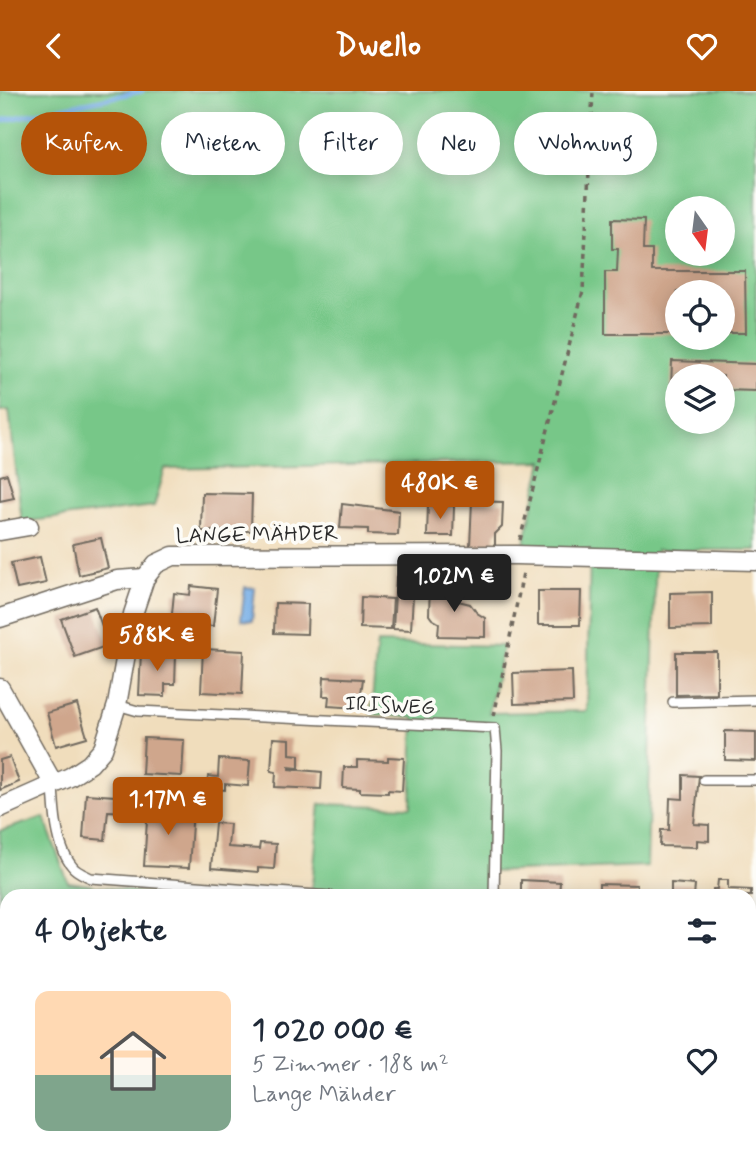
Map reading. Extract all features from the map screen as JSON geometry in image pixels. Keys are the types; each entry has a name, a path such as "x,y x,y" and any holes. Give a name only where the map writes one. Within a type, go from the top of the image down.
{"street":[{"path":"0,531 29,526"},
{"name":"LANGE MÄHDER","path":"145,578 156,564 173,556 521,555 756,561"},
{"path":"0,618 117,580 145,578 133,614 117,705 103,749 90,764 70,777 0,808"},
{"path":"0,688 53,783"}],"lane":[{"path":"673,702 756,700"},
{"name":"IRISWEG","path":"117,705 138,711 495,728"},
{"path":"494,889 497,751 495,728"},
{"path":"704,780 756,781"},
{"path":"53,783 54,813 65,854 73,868 91,878 195,889"}],"path":[{"path":"495,728 493,710 521,555 583,291 593,91"}],"green space":[{"path":"0,91 756,91 756,550 656,550 647,866 486,872 487,889 312,889 320,804 411,807 414,718 371,714 377,643 503,646 489,713 587,711 590,550 523,549 543,461 165,469 154,506 22,522 9,410 0,411"},
{"path":"44,817 68,882 118,889 0,889 0,831"}],"water":[{"path":"245,587 255,588 252,621 241,620"}],"building":[{"path":"612,219 644,220 643,250 652,250 652,271 745,271 746,333 735,333 735,280 665,280 665,334 605,334 605,272 617,272 618,249 612,249"},
{"path":"672,361 756,364 756,391 735,390 735,364 672,364"},
{"path":"7,474 14,498 0,501 0,476"},
{"path":"202,493 252,494 251,531 201,531"},
{"path":"472,501 503,502 502,527 495,534 495,546 470,546"},
{"path":"342,504 399,511 398,535 368,534 368,529 340,528"},
{"path":"428,505 454,506 453,536 427,536"},
{"path":"101,538 108,568 79,575 73,544"},
{"path":"40,557 46,583 17,589 11,563"},
{"path":"396,577 414,579 411,630 393,629"},
{"path":"430,585 459,586 458,601 470,604 485,618 485,637 438,636 439,623 429,615"},
{"path":"191,586 217,589 213,626 171,624 174,593 190,595"},
{"path":"538,591 581,591 580,625 538,625"},
{"path":"712,592 712,627 670,628 670,593"},
{"path":"361,597 393,599 391,629 360,628"},
{"path":"275,603 308,604 307,634 274,633"},
{"path":"95,607 109,645 75,657 61,619"},
{"path":"203,649 244,651 242,694 201,692"},
{"path":"141,652 176,654 175,684 165,684 165,696 139,695"},
{"path":"676,652 717,652 717,694 676,695"},
{"path":"572,671 573,702 514,704 513,673"},
{"path":"324,677 363,679 359,708 328,706 329,696 323,696"},
{"path":"77,704 87,737 56,746 47,713"},
{"path":"725,731 756,732 756,761 725,760"},
{"path":"144,738 184,740 182,776 142,774"},
{"path":"273,738 290,739 290,754 299,755 299,768 289,769 322,772 321,789 275,787 276,772 271,771"},
{"path":"10,757 19,782 0,790 0,760"},
{"path":"388,757 404,758 402,791 360,792 360,789 343,788 344,767 357,767 357,760 388,761"},
{"path":"219,759 250,761 248,786 225,784 225,790 207,788 208,776 218,777"},
{"path":"683,775 699,776 694,824 709,825 709,841 697,840 697,847 660,846 661,830 669,830 670,798 683,799"},
{"path":"86,794 130,797 129,812 108,811 105,840 83,838"},
{"path":"148,806 193,809 189,868 144,866"},
{"path":"215,823 230,824 228,847 259,849 260,843 276,844 274,869 258,868 258,872 211,868"},
{"path":"521,880 560,882 560,889 521,889"},
{"path":"718,880 728,880 728,889 717,889"},
{"path":"671,883 695,885 695,889 671,889"},
{"path":"599,884 637,885 637,889 599,889"}],"waterway":[{"path":"0,121 142,91"}]}
